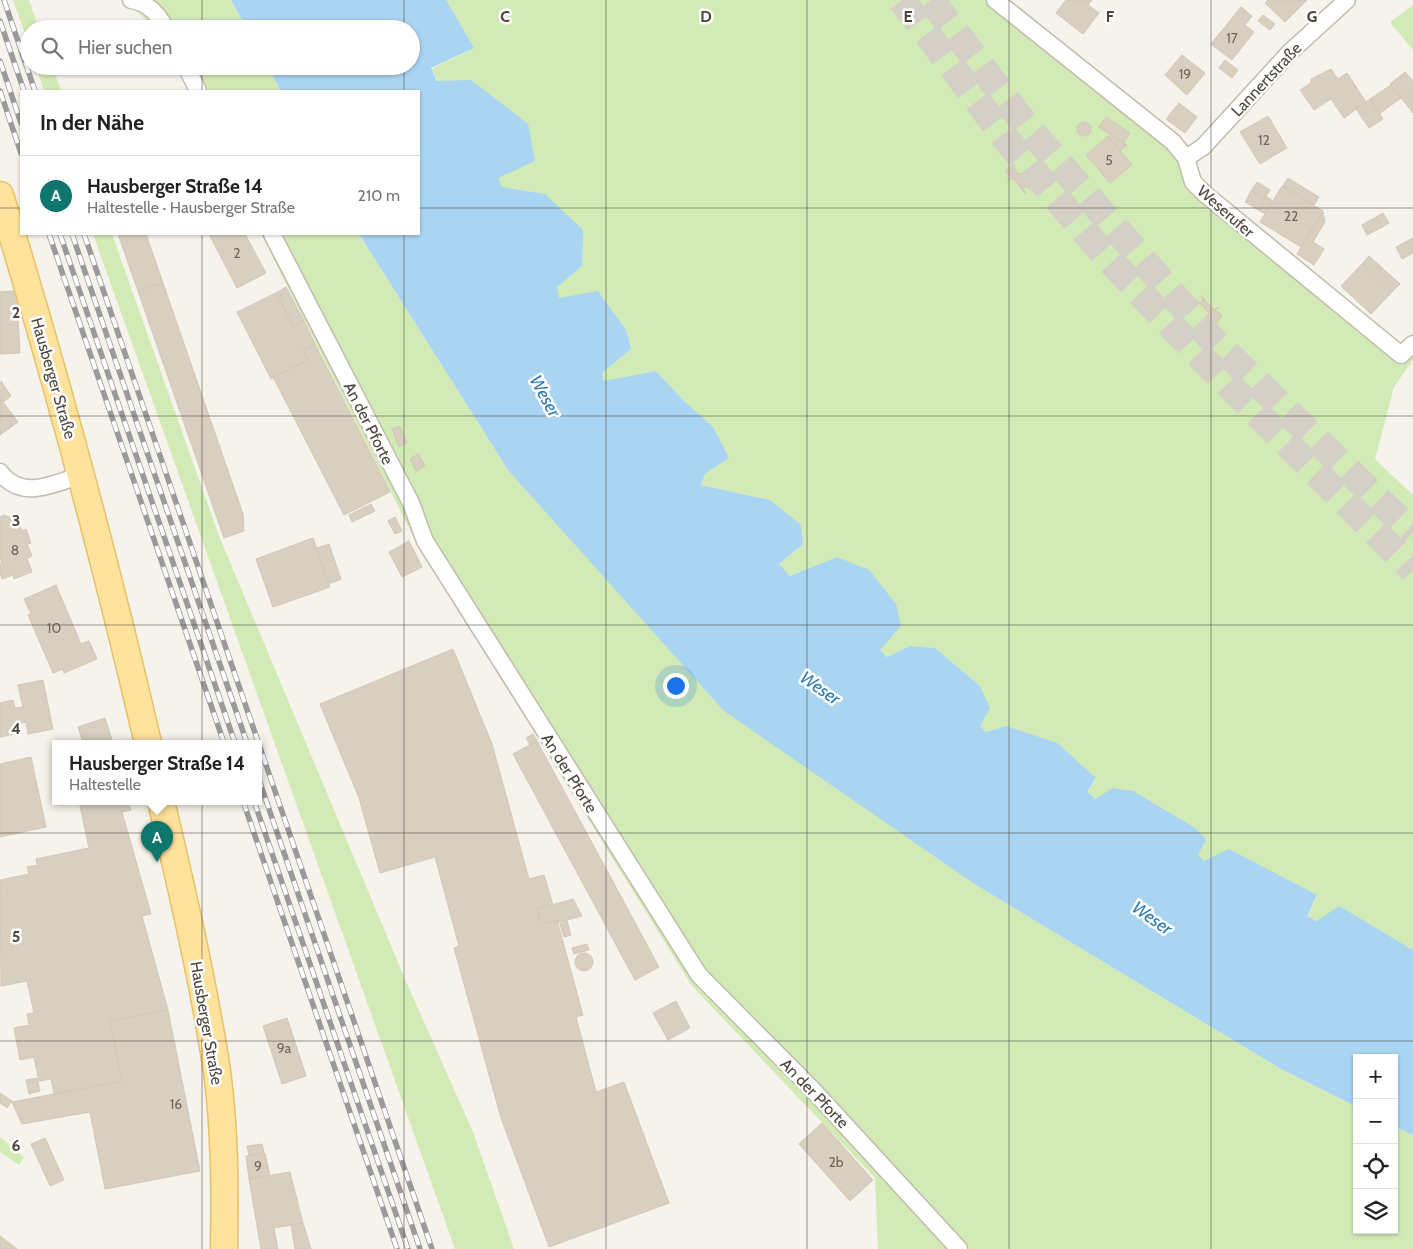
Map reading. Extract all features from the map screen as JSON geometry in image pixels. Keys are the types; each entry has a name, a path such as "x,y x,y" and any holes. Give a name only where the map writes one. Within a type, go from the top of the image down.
{"main road":[{"name":"Hausberger Straße","path":"0,195 44,338 81,475 147,740"},
{"name":"Hausberger Straße","path":"162,805 181,887 217,1073 225,1170 224,1249"}],"street":[{"path":"130,0 142,2 156,12 161,20"},
{"name":"Weserufer","path":"995,0 1173,142 1186,158 1193,182 1205,194 1401,356 1413,344"},
{"name":"Lannertstraße","path":"1186,158 1203,147 1288,53 1347,0"},
{"path":"190,75 198,90"},
{"name":"An der Pforte","path":"273,235 411,503 425,541 699,975 812,1090 959,1249"},
{"path":"0,472 18,487 31,489 81,475"}],"green space":[{"path":"13,0 29,0 36,20 20,20"},
{"path":"136,0 231,0 242,20 146,20 140,14"},
{"path":"445,0 992,0 1186,154 1198,189 1413,355 1413,360 1394,387 1375,459 1413,495 1413,950 1339,907 1317,921 1307,916 1317,896 1204,862 1112,788 1097,799 1087,792 1096,779 1006,726 986,732 980,726 980,686 935,648 910,646 887,657 880,650 837,557 790,576 779,564 803,544 770,500 701,485 705,474 729,458 683,400 656,371 603,381 602,373 631,349 559,298 556,287 582,266 545,194 502,187 431,69 472,49"},
{"path":"1413,5 1413,50 1390,22"},
{"path":"39,75 55,75 61,90 44,90"},
{"path":"181,75 272,75 280,90 188,90"},
{"path":"93,235 112,235 219,536 405,979 473,1132 514,1249 455,1249"},
{"path":"262,235 360,235 508,470 976,885 1281,1069 1353,1105 1353,1234 1398,1234 1398,1128 1413,1135 1413,1249 878,1249 875,1178 692,986 417,544"},
{"path":"0,1137 24,1157 19,1165 0,1152"}],"water":[{"name":"Weser","path":"231,0 446,0 474,48 431,68 437,81 471,80 528,124 535,161 498,178 502,187 545,194 583,230 582,266 557,287 559,298 598,291 626,330 631,349 602,373 603,381 656,371 683,400 713,427 729,458 705,474 701,485 770,500 801,525 803,544 779,564 790,576 837,557 869,570 896,604 901,626 880,650 887,657 910,646 935,648 980,686 990,708 980,726 986,732 1006,726 1057,743 1096,778 1087,792 1096,799 1112,788 1133,791 1195,828 1206,839 1198,855 1204,861 1229,849 1317,895 1307,916 1317,921 1339,906 1413,950 1413,1135 1398,1128 1398,1054 1353,1054 1353,1105 1281,1069 976,885 724,711 508,470 360,235 420,235 420,90 280,90 272,75 420,75 420,20 242,20"}],"building":[{"path":"1066,0 1092,0 1088,5 1099,13 1083,34 1056,13"},
{"path":"1268,0 1307,0 1285,22 1265,3"},
{"path":"1241,7 1252,16 1245,25 1254,32 1232,60 1211,44"},
{"path":"1263,15 1275,24 1270,30 1258,21"},
{"path":"1182,55 1205,73 1187,95 1165,75"},
{"path":"1225,60 1238,70 1232,78 1219,68"},
{"path":"1331,69 1338,79 1347,73 1366,102 1344,118 1331,99 1314,110 1300,90 1311,83 1311,79"},
{"path":"1405,72 1413,81 1413,113 1390,84"},
{"path":"1391,85 1401,98 1379,114 1370,99"},
{"path":"1370,99 1383,119 1369,128 1356,109"},
{"path":"1179,103 1197,117 1185,133 1166,119"},
{"path":"1268,116 1287,148 1260,164 1240,132"},
{"path":"1106,117 1130,133 1123,143 1099,127"},
{"path":"1084,122 1089,124 1091,129 1089,134 1084,136 1079,134 1077,129 1079,124"},
{"path":"1111,134 1127,145 1120,151 1109,137"},
{"path":"1108,136 1132,165 1110,183 1086,155"},
{"path":"1013,164 1018,174 1022,173 1018,175 1030,190 1026,186 1023,189 1026,194 1013,178 1007,181 1012,178 1005,171"},
{"path":"1288,178 1319,197 1314,205 1283,186"},
{"path":"1257,182 1270,190 1264,199 1251,191"},
{"path":"1282,186 1323,211 1301,247 1260,222"},
{"path":"1251,191 1264,199 1262,203 1264,204 1260,211 1245,202"},
{"path":"1266,196 1273,201 1265,214 1260,211"},
{"path":"1323,212 1325,222 1313,242 1324,249 1314,265 1297,254"},
{"path":"1383,213 1389,223 1382,227 1376,217"},
{"path":"1376,217 1382,227 1367,235 1362,225"},
{"path":"118,235 146,235 163,283 138,291"},
{"path":"210,235 246,235 266,273 237,288"},
{"path":"1413,238 1413,253 1402,259 1396,247"},
{"path":"1369,256 1400,284 1392,292 1362,264"},
{"path":"1362,264 1392,292 1371,314 1341,286"},
{"path":"163,283 243,514 244,531 224,538 138,291"},
{"path":"286,287 304,321 293,326 276,293"},
{"path":"13,291 17,303 20,353 0,354 0,292"},
{"path":"276,293 293,326 304,321 315,344 303,350 308,360 271,379 237,312"},
{"path":"1200,295 1214,310 1219,307 1215,310 1222,316 1215,324 1209,314 1205,317 1209,313 1196,299 1200,303 1203,300"},
{"path":"315,344 390,492 344,515 273,377 308,360 303,350"},
{"path":"1,381 11,396 3,402 18,422 0,435"},
{"path":"400,426 407,443 399,447 392,429"},
{"path":"418,454 425,466 416,471 410,459"},
{"path":"371,504 375,511 352,522 349,515"},
{"path":"4,515 10,517 12,522 18,519 22,531 26,529 31,543 27,544 32,556 27,558 32,572 14,579 13,575 2,579 0,573 0,564 2,563 0,558 0,517"},
{"path":"395,517 402,531 395,534 388,521"},
{"path":"313,538 330,587 273,607 256,559"},
{"path":"409,541 422,567 402,577 389,552"},
{"path":"329,544 341,579 329,584 317,548"},
{"path":"56,585 81,644 89,641 97,659 64,673 63,669 53,673 28,615 31,614 24,599"},
{"path":"453,649 492,744 529,879 544,875 553,905 537,909 541,924 557,920 583,1015 576,1017 596,1092 624,1082 669,1203 549,1247 501,1118 454,948 459,946 435,857 380,873 359,798 320,704"},
{"path":"43,680 53,729 28,734 26,722 18,724 20,733 0,737 0,703 13,700 15,708 23,707 18,685"},
{"path":"105,718 112,740 82,740 78,727"},
{"path":"533,734 537,741 530,745 526,738"},
{"path":"537,741 659,967 635,980 513,754"},
{"path":"31,757 46,827 0,837 0,764"},
{"path":"80,805 129,805 131,810 122,812 151,914 142,916 168,1010 110,1021 122,1081 42,1097 54,1094 51,1079 39,1081 34,1057 20,1060 14,1028 29,1025 27,1014 34,1013 27,981 1,986 0,880 29,874 27,867 37,865 36,859 89,848"},
{"path":"573,899 582,916 557,923 557,920 541,924 537,909"},
{"path":"567,921 571,935 564,937 560,924"},
{"path":"587,944 589,950 574,954 572,948"},
{"path":"584,953 590,956 593,962 590,968 584,971 578,968 575,962 578,956"},
{"path":"676,1001 690,1028 668,1040 653,1013"},
{"path":"168,1010 200,1171 105,1189 90,1112 22,1124 12,1102 122,1081 110,1021"},
{"path":"287,1018 306,1076 282,1084 263,1026"},
{"path":"37,1078 40,1091 29,1094 26,1080"},
{"path":"0,1093 12,1101 7,1108 0,1103"},
{"path":"822,1123 873,1180 850,1201 799,1144"},
{"path":"45,1138 64,1180 50,1186 31,1144"},
{"path":"262,1144 264,1153 249,1156 247,1146"},
{"path":"265,1153 270,1176 249,1179 246,1156"},
{"path":"290,1172 303,1223 274,1228 278,1249 261,1249 249,1179"},
{"path":"303,1223 311,1249 295,1249 291,1225"},
{"path":"0,1236 17,1249 0,1249"}],"tunnel":[{"path":"902,0 1006,139 1103,253 1195,351 1413,570"},
{"path":"931,0 1024,123 1209,336 1413,533"}],"railway":[{"path":"4,0 20,47"},
{"path":"0,21 24,90"},
{"path":"0,61 20,120"},
{"path":"30,75 35,90"},
{"path":"0,91 20,150"},
{"path":"49,235 223,740"},
{"path":"60,235 234,740"},
{"path":"72,235 246,740"},
{"path":"84,235 257,740"},
{"path":"262,753 432,1249"},
{"path":"262,789 420,1249"},
{"path":"244,805 397,1249"},
{"path":"255,805 408,1249"}],"place":[{"name":"Hausberger Straße 14","path":"157,862"}]}
